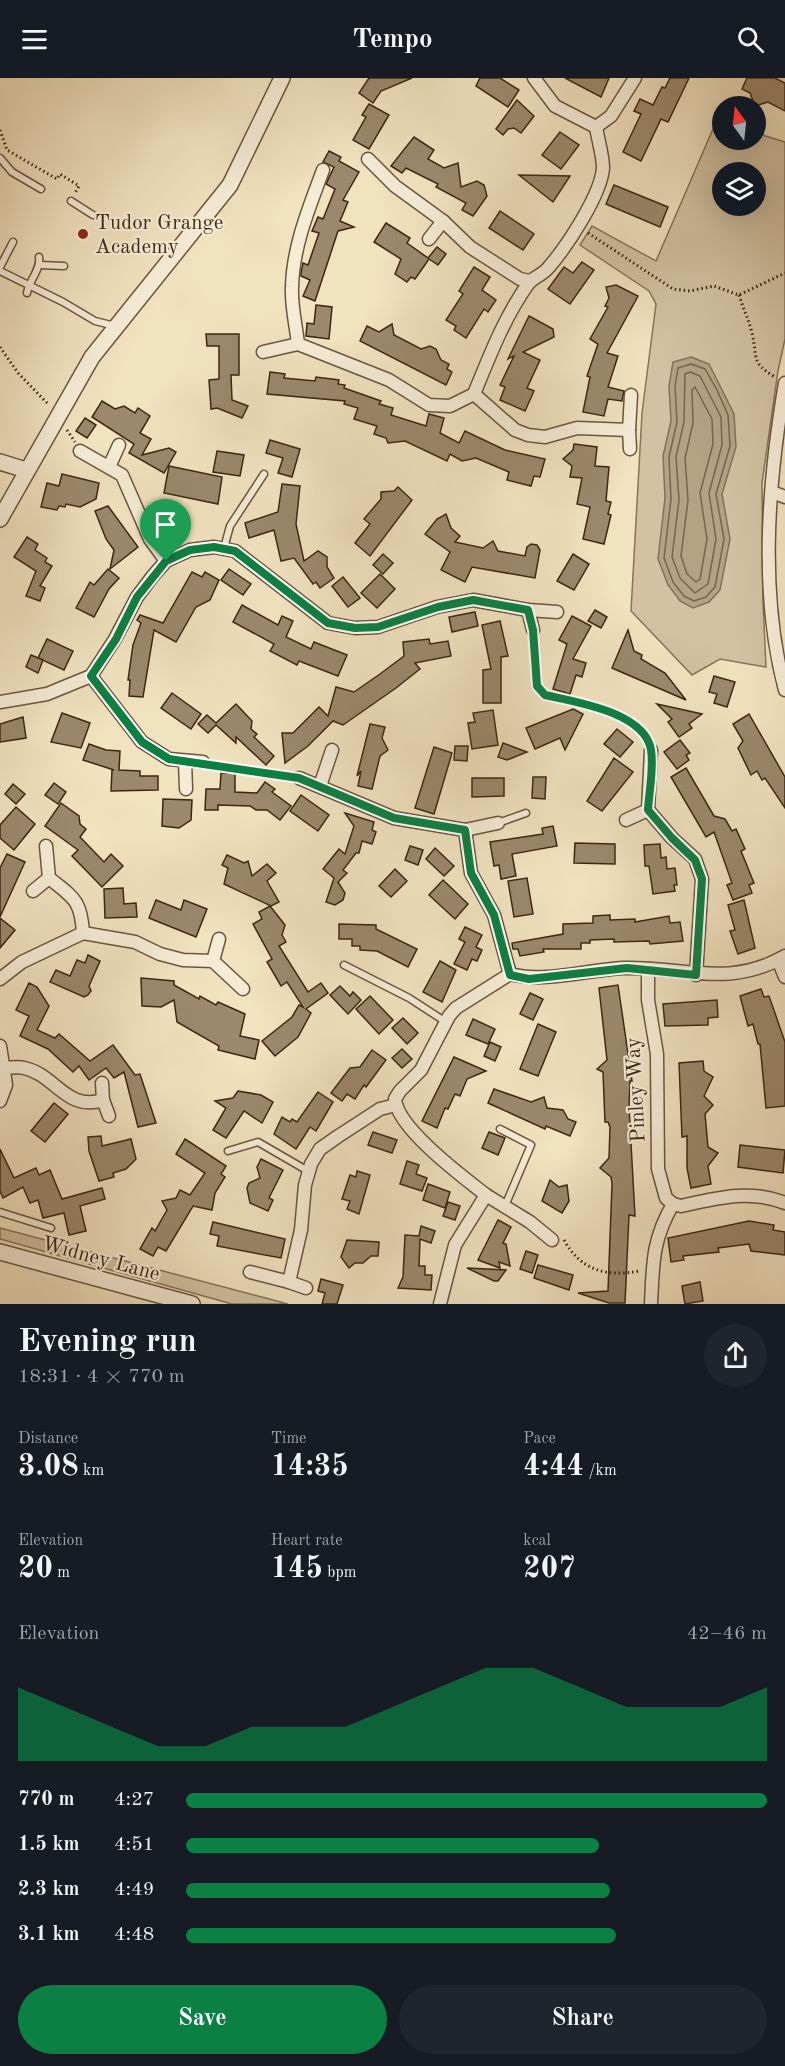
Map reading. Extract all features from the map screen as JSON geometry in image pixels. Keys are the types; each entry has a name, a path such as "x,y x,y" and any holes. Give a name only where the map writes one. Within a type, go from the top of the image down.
{"street":[{"path":"0,519 92,357 230,185 282,78"},
{"path":"534,78 555,106 596,127"},
{"path":"596,127 611,116 635,78"},
{"path":"368,159 395,186 443,221 470,248 520,279 530,280 542,276 579,227 603,168 596,127"},
{"path":"298,344 292,290 299,237 322,170"},
{"path":"429,239 443,221"},
{"path":"263,352 298,344 389,380 429,405 450,406 474,394 488,354 530,280"},
{"path":"781,380 772,492 769,597 774,647 785,690"},
{"path":"474,394 515,430 528,435 545,437 577,428 629,429"},
{"path":"630,449 631,395"},
{"path":"109,467 119,445"},
{"path":"80,451 123,475 150,539 166,561"},
{"path":"0,462 26,470"},
{"path":"772,492 785,497"},
{"path":"0,702 47,694 91,676 116,639 137,597 166,561 190,550 214,547 235,551 328,623 355,628 378,627 438,607 473,600 528,610 557,612"},
{"path":"528,610 533,630"},
{"path":"91,676 142,742 169,759 203,762"},
{"path":"320,786 332,750"},
{"path":"651,750 648,810 695,860 702,879 696,975"},
{"path":"185,762 186,789"},
{"path":"299,778 394,818 465,830 498,823"},
{"path":"626,819 648,810"},
{"path":"465,830 471,873 494,915 510,975"},
{"path":"46,846 49,878 72,896 82,910 83,933"},
{"path":"33,891 49,878"},
{"path":"0,979 21,962 83,933 135,942 160,954 183,960 213,961 243,989"},
{"path":"213,961 219,939"},
{"path":"552,1240 486,1195 434,1153 396,1105 399,1090 421,1070 446,1022 463,1003 510,975 529,979 599,970 648,970 723,976 753,970 782,958 785,977"},
{"name":"Pinley Way","path":"648,970 648,1000 657,1054 658,1169 666,1198 673,1204"},
{"path":"0,1046 6,1085 0,1101"},
{"path":"5,1068 24,1068 40,1075 68,1096 90,1104 103,1100"},
{"path":"102,1083 103,1100 109,1116"},
{"path":"290,1282 299,1241 309,1172 320,1149 380,1109 396,1105"},
{"path":"651,1304 653,1266 659,1227 673,1204 681,1206 752,1194 784,1201"},
{"path":"440,1304 455,1245 486,1195"},
{"name":"Widney Lane","path":"0,1252 192,1304"},
{"path":"250,1272 306,1288"}],"lane":[{"path":"0,158 12,172 41,189"},
{"path":"71,201 93,214"},
{"path":"13,242 0,269 95,321 116,326"},
{"path":"27,293 28,285 40,265 39,257"},
{"path":"40,265 64,266"},
{"path":"224,549 230,526 264,474"},
{"path":"498,823 526,813"},
{"path":"344,965 409,999 446,1022"},
{"path":"500,1129 531,1145 505,1206"},
{"path":"228,1151 258,1142 309,1172"},
{"path":"0,1212 51,1228"}],"path":[{"path":"0,130 7,150 57,179 60,174 79,186 71,201"},
{"path":"579,227 673,289 690,291 714,286 739,295 785,273"},
{"path":"739,295 752,334 754,359 762,369 781,380"},
{"path":"0,347 18,373 58,416 80,451"},
{"path":"533,630 537,686 545,695 624,717 647,738 651,750"},
{"path":"203,762 299,778"},
{"path":"552,1240 558,1236 564,1239 576,1260 590,1269 626,1273 653,1266"}],"shaded area":[{"path":"712,131 712,150 766,150 766,136 785,142 785,339 778,371 762,483 766,667 720,659 692,675 631,611 642,413 656,304 649,291 580,245 592,226 656,261"},
{"path":"0,1228 288,1304 232,1304 0,1239"}],"water":[{"path":"691,357 709,364 734,414 736,447 722,494 730,539 720,590 709,602 693,608 680,601 668,585 658,559 665,498 663,456 671,421 669,386 673,362"}],"building":[{"path":"369,78 412,78 381,91 373,103 359,93"},
{"path":"480,78 500,78 519,90 508,107 476,86"},
{"path":"565,78 609,78 601,97"},
{"path":"670,78 689,78 668,122 661,119 641,161 623,152 641,114 634,111 640,99 653,105 662,87 665,88"},
{"path":"747,78 775,78 785,83 785,111 766,103 766,96 751,96 742,89"},
{"path":"517,100 534,116 521,133 514,128 508,129 503,135 496,129"},
{"path":"369,104 389,115 369,149 353,140 366,117 362,115"},
{"path":"560,132 579,145 561,169 542,155"},
{"path":"414,137 434,150 428,159 444,168 458,163 461,187 477,181 484,185 487,196 473,216 462,210 466,203 436,187 438,184 406,168 402,173 391,166"},
{"path":"329,151 341,157 339,161 359,172 343,200 348,202 340,221 354,227 338,231 315,301 303,296 310,280 301,276 301,273 303,263 308,265 319,233 312,231 318,217 323,219 335,189 326,184 334,167 323,162"},
{"path":"519,175 570,176 553,202"},
{"path":"614,185 668,207 660,227 606,204"},
{"path":"500,211 534,234 523,250 489,228"},
{"path":"386,223 410,238 407,243 428,258 437,247 446,254 438,265 429,259 415,279 411,277 407,282 395,274 401,259 374,242"},
{"path":"582,262 594,270 570,304 548,289 564,267 573,273"},
{"path":"474,267 490,277 482,290 496,300 488,312 484,309 466,338 454,330 456,326 446,320 463,294 459,291"},
{"path":"616,285 638,296 607,353 618,356 608,387 624,391 622,401 608,399 604,416 583,412 590,377 587,376 598,344 590,339 608,307 605,306 609,298 606,287"},
{"path":"316,305 332,307 329,339 306,336 307,323 314,324"},
{"path":"529,316 553,329 554,337 523,352 540,360 527,388 534,391 525,411 500,400 505,387 500,385 514,356 508,359"},
{"path":"392,324 394,335 421,349 430,346 436,349 441,360 449,364 447,369 452,372 446,385 360,341 367,326 379,332"},
{"path":"206,334 239,334 239,375 231,375 232,400 248,406 242,418 217,408 211,409 209,380 219,379 219,346 207,346"},
{"path":"270,372 285,374 284,378 315,381 316,377 339,380 338,384 345,385 344,388 381,401 379,404 393,408 391,415 426,426 429,414 444,418 440,433 459,443 465,431 505,450 545,459 540,477 534,476 531,486 507,480 509,472 476,458 462,461 450,454 447,461 405,441 388,443 386,438 374,434 377,426 354,419 358,408 344,404 345,401 267,394"},
{"path":"102,401 115,409 124,406 135,413 138,408 150,416 140,433 151,439 142,455 169,448 176,452 164,473 129,453 134,444 92,417"},
{"path":"85,418 96,425 87,438 76,431"},
{"path":"270,440 300,449 292,477 278,473 283,458 266,453"},
{"path":"574,444 597,447 595,466 609,467 606,501 611,502 608,514 611,515 604,544 583,539 590,507 577,504 582,478 570,477 572,466 563,459 573,450"},
{"path":"217,451 244,455 240,476 213,472"},
{"path":"169,466 222,477 218,504 164,493"},
{"path":"62,474 99,483 96,499 80,507 66,504 65,507 59,506 57,510 41,507 47,483 59,486"},
{"path":"282,484 300,486 296,524 304,561 318,551 327,557 327,567 334,578 320,588 316,582 313,584 294,558 281,561 274,530 249,538 245,523 278,512"},
{"path":"398,487 412,500 370,556 355,543 370,524 364,519 381,499 381,492 394,491"},
{"path":"108,506 138,547 110,569 114,550 106,539 95,511"},
{"path":"446,514 451,528 460,536 455,542 483,548 493,541 498,551 525,556 527,547 531,544 537,545 540,550 535,578 472,567 465,582 441,570 450,552 425,534 437,519"},
{"path":"27,537 38,544 35,550 47,558 45,562 52,566 40,586 45,588 40,601 26,596 36,571 14,557"},
{"path":"383,554 393,563 383,574 373,565"},
{"path":"573,554 589,564 574,590 557,581"},
{"path":"108,569 119,578 109,589 94,617 76,608 90,582 94,585"},
{"path":"229,569 251,584 243,595 221,580"},
{"path":"192,572 202,577 205,572 219,580 210,600 196,607 176,642 154,630 143,697 129,696 130,680 128,680 133,645 141,623 137,620 140,615 163,623"},
{"path":"380,574 395,589 377,608 361,593"},
{"path":"343,577 360,598 348,607 332,586"},
{"path":"242,605 278,625 282,616 293,621 286,637 311,649 314,642 347,655 338,676 299,661 297,665 270,651 274,644 233,622"},
{"path":"595,610 607,617 601,628 588,621"},
{"path":"475,612 478,626 452,632 449,617"},
{"path":"572,616 591,626 573,659 586,663 582,677 576,675 570,694 553,689 567,644 559,640"},
{"path":"500,621 508,656 501,657 501,703 483,703 483,670 491,669 482,625"},
{"path":"628,630 634,651 642,655 641,659 665,673 686,700 612,668"},
{"path":"47,639 73,651 64,670 38,658"},
{"path":"429,639 430,644 448,641 451,656 415,663 420,669 396,688 343,725 333,721 308,746 285,763 282,733 293,733 319,707 328,716 336,687 354,692 404,656 403,642"},
{"path":"31,655 43,660 38,673 26,667"},
{"path":"714,676 735,682 727,707 714,703 717,694 709,692"},
{"path":"172,693 201,714 191,729 161,708"},
{"path":"236,704 252,721 251,729 257,734 254,737 274,756 266,765 236,737 236,743 216,725 208,733 198,724 207,715 216,723"},
{"path":"657,704 702,714 689,724 692,728 679,737 668,722 672,719"},
{"path":"573,709 583,714 565,750 560,738 535,749 526,728"},
{"path":"493,710 498,745 472,749 468,723 475,722 473,713"},
{"path":"62,713 90,723 81,748 51,742"},
{"path":"749,714 785,777 785,808 765,778 762,780 757,771 751,775 738,748 743,741 733,724"},
{"path":"23,717 26,738 0,742 0,724"},
{"path":"370,724 385,727 382,738 388,750 380,756 372,789 358,786 361,771 357,776"},
{"path":"617,729 633,742 620,757 604,744"},
{"path":"680,740 690,753 686,755 689,760 677,769 664,752"},
{"path":"503,743 527,752 507,760 498,757"},
{"path":"89,744 106,750 120,751 119,770 140,771 140,776 158,776 158,790 111,791 112,770 114,770 83,760"},
{"path":"455,746 468,746 467,761 454,760"},
{"path":"434,747 452,753 434,814 415,808"},
{"path":"614,758 633,772 602,811 587,801"},
{"path":"686,768 714,816 725,819 732,831 736,829 745,849 741,851 754,883 749,885 752,893 733,900 727,885 732,883 714,832 706,837 671,777"},
{"path":"221,773 235,773 235,792 257,793 265,782 275,789 272,792 291,806 280,820 267,810 256,810 250,806 218,805 218,810 205,810 206,789 220,789"},
{"path":"533,777 546,777 545,799 532,798"},
{"path":"472,778 504,778 504,796 472,797"},
{"path":"54,783 66,792 58,804 45,795"},
{"path":"13,784 25,794 16,804 5,794"},
{"path":"301,795 329,815 318,831 290,811"},
{"path":"163,799 192,800 191,820 179,828 162,826"},
{"path":"61,803 79,816 80,824 86,829 80,837 104,862 111,854 123,866 102,887 72,856 78,850 45,826"},
{"path":"16,807 35,824 14,850 0,838 0,825"},
{"path":"345,813 374,822 372,830 376,832 372,844 362,841 359,853 356,853 343,870 347,873 338,882 345,893 343,900 335,905 326,902 334,878 323,869 339,849 345,854 354,826"},
{"path":"553,826 557,846 512,854 516,876 501,879 499,865 494,866 490,842 543,834 542,828"},
{"path":"575,843 615,844 615,864 574,863"},
{"path":"660,844 661,858 666,857 667,869 675,868 677,885 674,885 675,891 653,894 649,866 645,866 644,845"},
{"path":"410,846 423,850 418,865 405,860"},
{"path":"435,848 454,866 444,876 426,859"},
{"path":"7,854 25,862 0,917 0,868"},
{"path":"227,855 244,863 248,861 252,876 267,864 276,873 267,881 279,902 271,906 224,884 228,868 222,865"},
{"path":"395,869 407,881 391,897 379,886"},
{"path":"527,878 533,914 514,917 508,881"},
{"path":"443,880 468,904 455,919 429,895"},
{"path":"123,888 124,904 136,903 137,917 105,918 104,889"},
{"path":"156,900 181,910 184,900 207,909 196,937 149,918"},
{"path":"744,900 755,948 738,954 730,931 735,930 728,905"},
{"path":"270,906 285,925 282,935 286,942 279,946 308,992 321,983 328,993 306,1009 311,1013 298,1037 275,1056 262,1041 292,1017 299,1005 303,1007 287,982 281,986 267,962 272,959 253,924 262,919 259,912"},
{"path":"610,915 610,920 635,919 635,922 669,916 670,923 680,922 683,941 650,944 649,941 590,940 590,943 581,943 581,949 543,949 544,952 520,956 518,949 513,949 512,943 563,934 563,924 593,923 593,916"},
{"path":"0,918 15,930 0,948"},
{"path":"339,924 376,925 376,929 417,949 408,967 377,951 360,950 360,946 352,946 352,939 339,939"},
{"path":"465,927 482,935 476,947 482,950 477,961 472,959 467,970 454,964 465,942 459,939"},
{"path":"88,955 100,961 89,986 91,991 88,995 84,997 50,982 56,970 70,976 77,960 85,963"},
{"path":"440,961 456,970 442,1002 423,992"},
{"path":"141,978 174,981 174,985 199,999 200,996 216,1005 218,1002 245,1014 240,1036 259,1040 255,1059 218,1050 219,1046 177,1022 174,1000 161,1007 142,1006"},
{"path":"29,983 37,987 49,1006 37,1030 55,1038 59,1034 90,1061 113,1045 135,1075 140,1074 156,1123 138,1127 124,1072 114,1078 106,1068 89,1080 79,1066 73,1072 48,1049 20,1036 29,1016 16,1010"},
{"path":"618,985 632,1081 630,1081 629,1107 635,1216 629,1215 625,1303 609,1303 578,1293 608,1291 612,1184 611,1177 600,1168 609,1158 610,1127 608,1122 605,1122 603,1072 597,1069 607,1060 599,988"},
{"path":"340,986 350,996 353,992 361,1000 348,1014 330,995"},
{"path":"761,989 764,997 769,996 785,1042 785,1106 766,1108 760,1044 758,1044 753,1024 748,1026 740,996"},
{"path":"530,993 543,999 533,1020 520,1014"},
{"path":"370,996 393,1020 379,1034 356,1009"},
{"path":"717,1000 718,1017 708,1018 708,1025 665,1026 663,1004"},
{"path":"403,1018 418,1033 407,1044 392,1028"},
{"path":"473,1019 495,1029 488,1044 466,1035"},
{"path":"538,1024 556,1032 538,1076 520,1069"},
{"path":"490,1042 501,1047 495,1061 484,1056"},
{"path":"402,1049 412,1059 402,1068 392,1058"},
{"path":"372,1050 386,1060 355,1099 347,1094 342,1101 331,1093 350,1068 360,1067"},
{"path":"454,1057 486,1071 467,1079 460,1096 455,1094 448,1109 445,1108 437,1128 422,1121"},
{"path":"703,1061 704,1071 713,1077 704,1096 713,1105 705,1114 708,1147 718,1153 708,1166 711,1184 691,1188 687,1168 687,1136 682,1137 679,1063"},
{"path":"494,1089 531,1102 544,1097 547,1108 563,1110 568,1119 576,1122 570,1136 546,1126 545,1129 488,1103"},
{"path":"238,1091 261,1095 273,1102 262,1123 244,1111 226,1138 213,1130 226,1108 215,1101 233,1098"},
{"path":"318,1092 333,1102 316,1131 310,1127 296,1149 274,1134 282,1117 290,1122 292,1119 297,1122"},
{"path":"54,1103 68,1114 45,1142 31,1131"},
{"path":"373,1132 397,1140 392,1153 368,1145"},
{"path":"489,1132 505,1138 498,1155 482,1148"},
{"path":"101,1136 102,1146 131,1139 136,1159 126,1169 113,1173 114,1177 99,1181 89,1151 88,1137"},
{"path":"185,1139 226,1166 221,1174 225,1177 215,1193 212,1210 193,1206 166,1251 158,1247 153,1256 140,1249 152,1228 155,1231 167,1210 162,1201 176,1198 180,1190 190,1195 205,1173 176,1154"},
{"path":"740,1145 785,1150 783,1173 738,1167"},
{"path":"0,1149 14,1178 36,1168 39,1175 50,1170 62,1199 102,1188 105,1199 80,1206 86,1231 69,1235 64,1213 43,1218 38,1200 30,1203 23,1187 3,1198 0,1191"},
{"path":"261,1159 283,1170 269,1198 273,1200 268,1211 250,1203 247,1188 249,1183 260,1178 257,1167"},
{"path":"407,1161 419,1165 416,1174 427,1178 422,1191 400,1184"},
{"path":"357,1171 370,1175 359,1214 347,1209 350,1201 342,1199 350,1175 356,1177"},
{"path":"550,1180 559,1187 567,1185 569,1201 562,1213 542,1201"},
{"path":"428,1184 450,1192 445,1208 423,1200"},
{"path":"448,1202 460,1206 455,1220 443,1216"},
{"path":"498,1220 511,1227 503,1243 506,1244 510,1266 499,1262 500,1268 478,1260"},
{"path":"749,1221 774,1225 773,1230 785,1232 785,1255 751,1251 749,1244 718,1248 719,1252 683,1256 684,1260 671,1262 668,1238"},
{"path":"213,1222 285,1239 281,1258 217,1246 219,1236 210,1234"},
{"path":"421,1226 435,1231 431,1243 420,1239 419,1266 425,1266 425,1275 432,1275 431,1290 398,1288 403,1277 405,1235 419,1236"},
{"path":"347,1240 379,1242 378,1256 371,1256 363,1263 355,1263 349,1268 341,1257"},
{"path":"526,1251 538,1255 532,1273 520,1269"},
{"path":"538,1265 573,1275 569,1290 534,1278"},
{"path":"467,1268 506,1270 498,1281 494,1281"},
{"path":"321,1279 343,1285 337,1304 322,1304 325,1293 318,1291"},
{"path":"700,1282 703,1301 685,1304 682,1286"}],"place":[{"name":"Tudor Grange Academy","path":"83,234"}],"route":[{"path":"214,547 235,551 328,623 355,628 378,627 405,620 438,607 473,600 528,610 533,630 534,671 537,686 545,695 595,707 624,717 647,738 651,750 648,810 695,860 702,879 696,975 627,968 529,979 510,975 494,915 471,873 465,830 394,818 299,778 203,762 169,759 142,742 91,676 116,639 137,597 166,561 190,550 214,547"}]}
